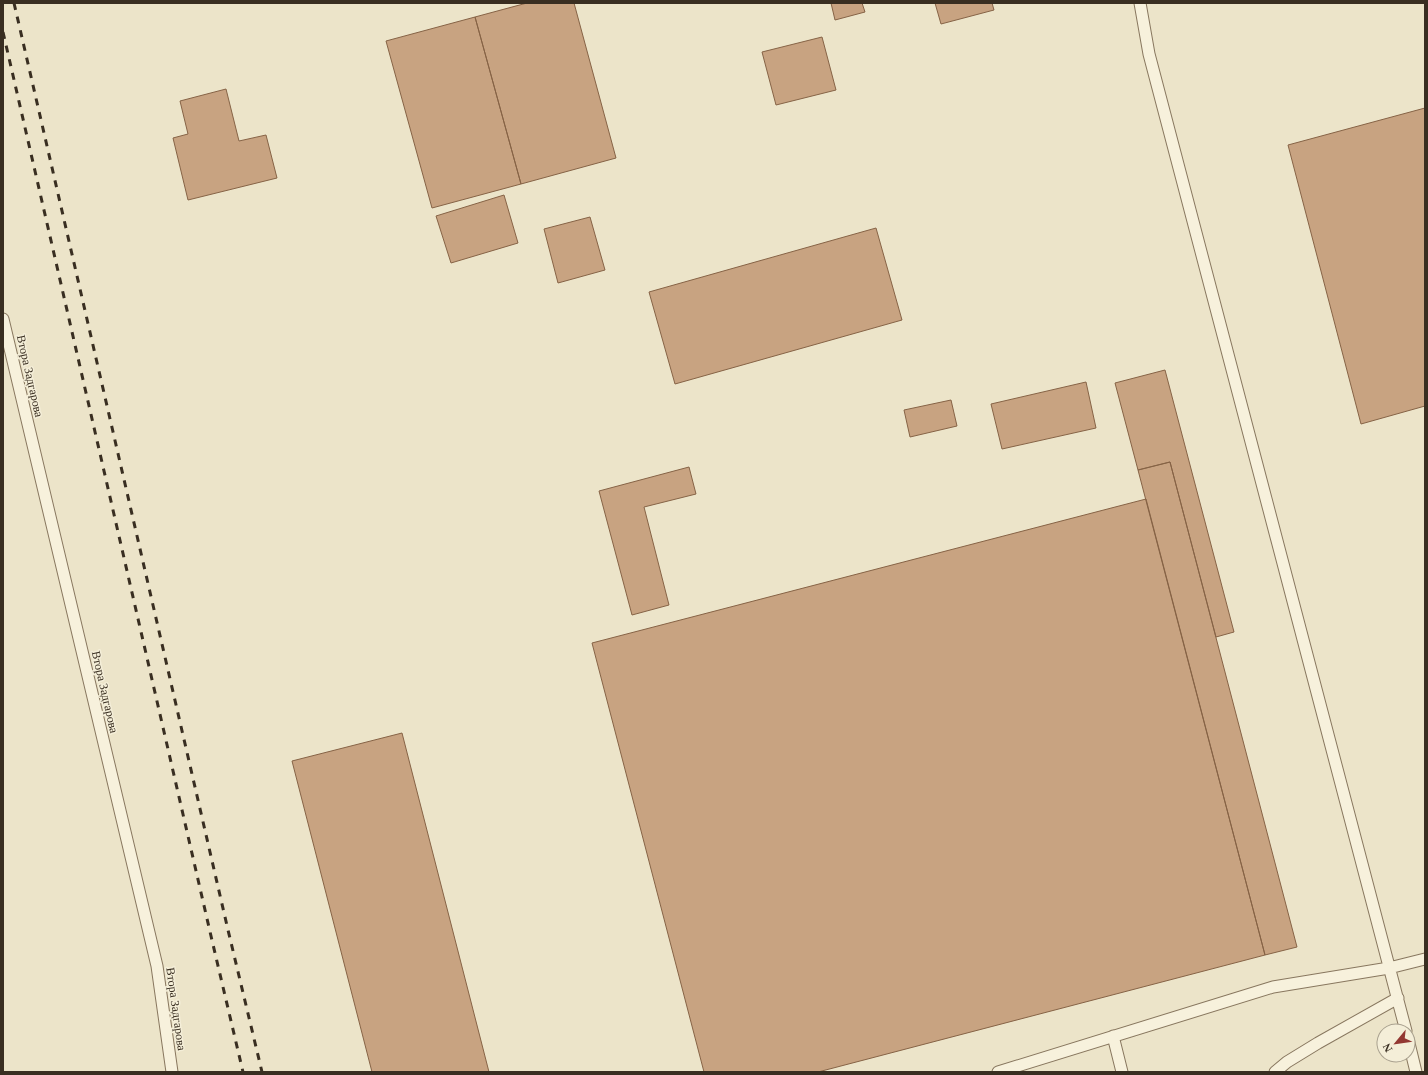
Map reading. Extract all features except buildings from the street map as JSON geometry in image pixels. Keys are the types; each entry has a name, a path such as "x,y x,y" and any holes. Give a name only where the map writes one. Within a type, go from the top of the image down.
{"lane":[{"path":"1140,3 1149,54 1404,1023"},
{"name":"Втора Задгарова","path":"3,319 157,966 172,1072"},
{"path":"998,1072 1273,987 1389,968 1425,959"},
{"path":"1275,1072 1287,1062 1318,1042 1398,998"},
{"path":"1113,1036 1122,1072"}],"railway":[{"path":"14,3 262,1072"},
{"path":"3,32 243,1072"}]}
